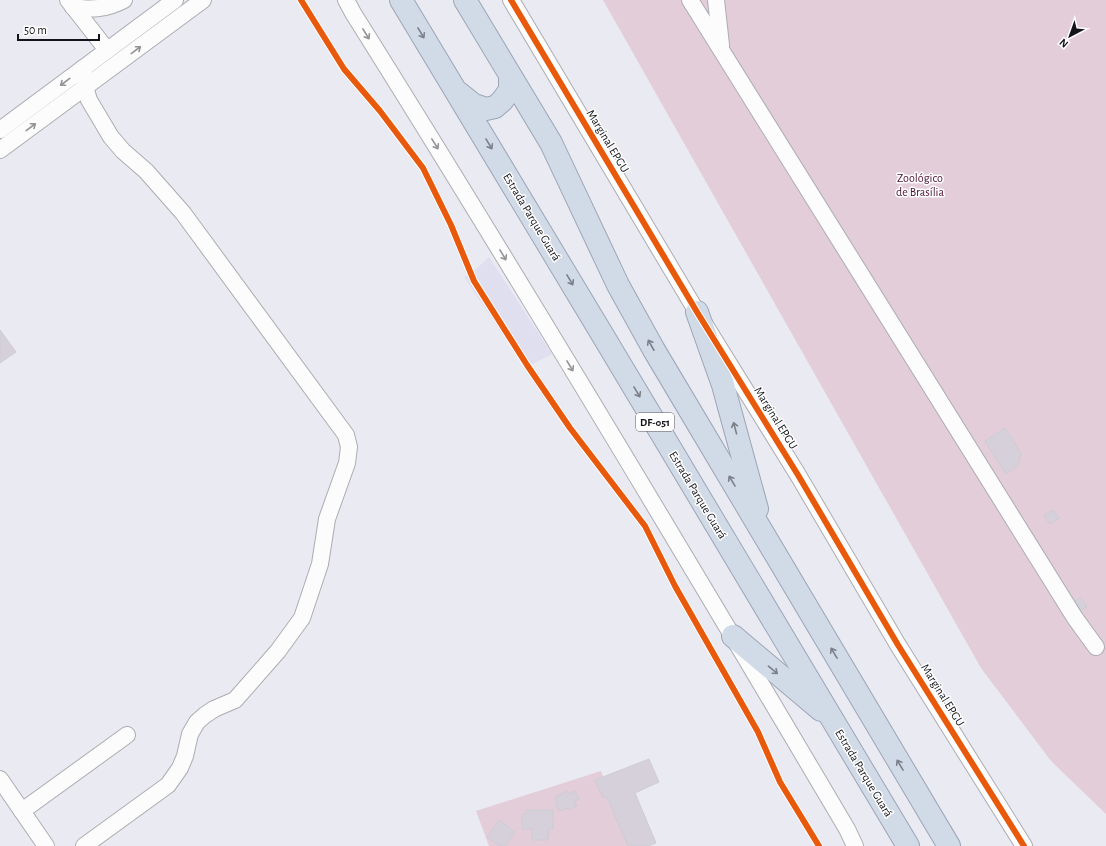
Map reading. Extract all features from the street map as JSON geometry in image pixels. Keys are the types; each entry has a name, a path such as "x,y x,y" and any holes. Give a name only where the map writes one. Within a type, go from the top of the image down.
{"highway":[{"name":"Estrada Parque Guará","path":"401,0 457,91 908,846"},
{"name":"DF-051","path":"465,0 551,143 618,285 647,337 949,846"},
{"path":"457,91 474,104 486,108 495,107 502,101 510,90 510,76"},
{"path":"697,312 723,385 763,533"},
{"path":"733,636 833,720"},
{"path":"916,791 967,846"}],"street":[{"path":"70,4 88,9 99,9 111,6 124,0"},
{"path":"0,130 175,0"},
{"path":"0,150 203,0"},
{"path":"346,0 452,171 733,636 847,829 855,846"},
{"name":"Marginal EPGU","path":"510,0 697,312 798,474 898,645 1024,846"},
{"path":"690,0 1066,604 1096,647"},
{"path":"716,0 722,50"},
{"path":"70,4 107,50"},
{"path":"83,68 85,87 89,100 111,136 123,151 146,171 183,213 346,435 349,447 347,463 327,519 320,564 302,618 278,651 235,700 214,709 198,722 190,734 185,756 180,768 168,785 84,846"},
{"path":"22,812 127,735"},
{"path":"0,779 46,846"}],"shaded area":[{"path":"489,257 552,354 525,368 464,277 476,269"}],"green space":[{"name":"Zoológico de Brasília","path":"603,0 1106,0 1106,814 1051,761 981,668"},
{"path":"601,771 628,846 489,846 476,811"}],"building":[{"path":"0,330 16,352 0,363"},
{"path":"1005,428 1021,453 1018,466 1006,474 985,441"},
{"path":"1053,510 1059,518 1050,524 1044,516"},
{"path":"1081,597 1087,607 1081,610 1075,601"},
{"path":"649,759 659,782 635,793 656,843 648,846 628,846 607,797 603,798 595,780"},
{"path":"568,791 569,794 575,791 579,799 574,801 577,806 568,810 567,808 559,811 555,803 557,802 555,797"},
{"path":"526,810 553,810 553,829 549,829 548,840 532,840 532,829 522,829 522,814 526,814"},
{"path":"499,820 515,832 505,846 499,846 487,837"}],"cycle path":[{"path":"301,0 344,69 380,111 423,168 451,225 474,281 527,365 570,428 645,526 675,586 758,732 780,782 819,846"},
{"path":"511,0 697,312 798,475 898,645 1024,846"}]}
